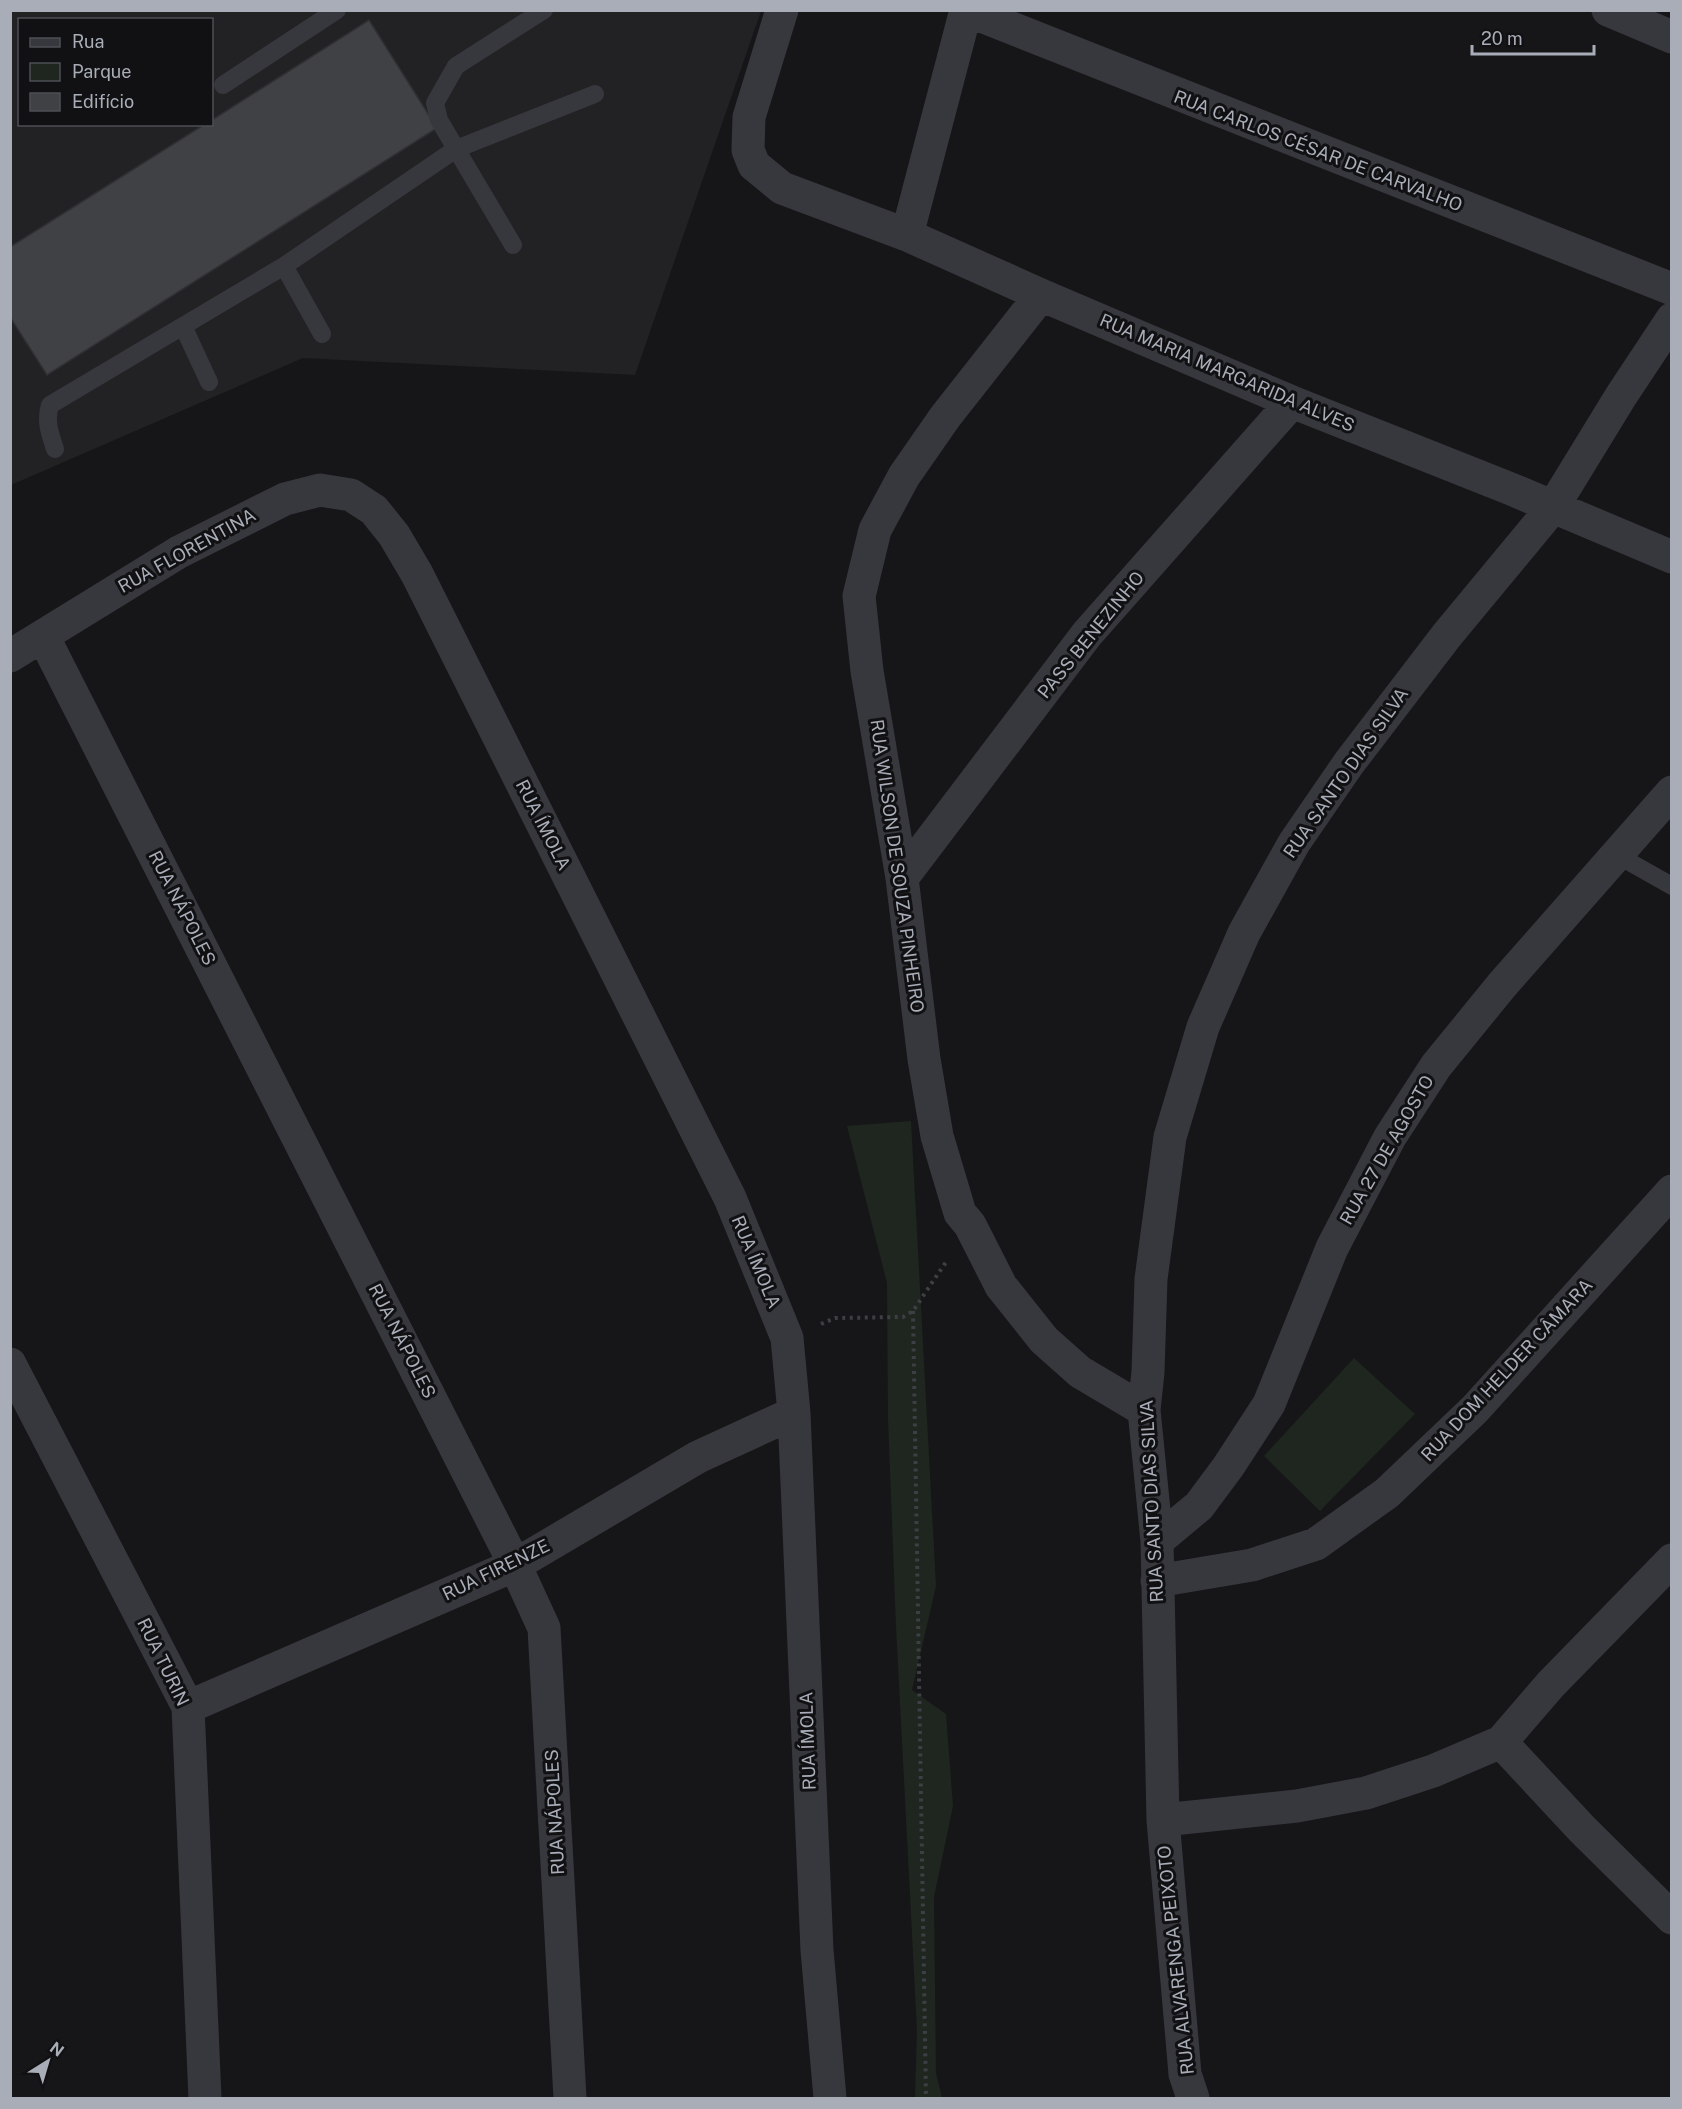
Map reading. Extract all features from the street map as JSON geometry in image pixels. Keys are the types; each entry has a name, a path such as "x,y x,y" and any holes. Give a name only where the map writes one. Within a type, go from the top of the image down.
{"street":[{"name":"RUA MARIA MARGARIDA ALVES","path":"782,10 749,117 748,150 754,165 782,188 907,235 1292,402 1671,557"},
{"path":"907,235 966,10"},
{"name":"RUA CARLOS CÉSAR DE CARVALHO","path":"966,10 1671,289"},
{"path":"1608,10 1671,37"},
{"name":"RUA WILSON DE SOUZA PINHEIRO","path":"1041,295 945,417 904,476 875,530 859,596 867,670 902,878 924,1059 937,1136 960,1213 970,1225 1001,1286 1044,1340 1080,1372 1144,1410"},
{"name":"RUA SANTO DIAS SILVA","path":"1163,1820 1157,1541 1144,1410 1148,1372 1151,1279 1170,1137 1203,1027 1244,933 1294,843 1349,763 1447,635 1553,507 1671,319"},
{"name":"PASS BENEZINHO","path":"902,878 1087,634 1292,402"},
{"name":"RUA FLORENTINA","path":"10,656 179,552 285,499 320,490 351,495 374,510"},
{"name":"RUA ÍMOLA","path":"374,510 394,535 417,574 730,1198 787,1338 794,1413 817,1950 830,2098"},
{"name":"RUA NÁPOLES","path":"44,636 515,1565 544,1628 570,2098"},
{"name":"RUA 27 DE AGOSTO","path":"1157,1541 1199,1506 1228,1467 1269,1404 1332,1248 1390,1137 1436,1066 1502,985 1671,792"},
{"name":"RUA DOM HELDER CÂMARA","path":"1157,1581 1252,1565 1316,1544 1388,1493 1475,1409 1671,1191"},
{"name":"RUA TURIN","path":"10,1364 188,1707 205,2098"},
{"name":"RUA FIRENZE","path":"188,1707 515,1565 698,1457 794,1413"},
{"path":"1163,1820 1297,1806 1366,1793 1433,1771 1501,1742 1551,1684 1671,1560"},
{"path":"1501,1742 1582,1829 1671,1918"},
{"name":"RUA ALVARENGA PEIXOTO","path":"1163,1820 1184,2062 1193,2098"}],"lane":[{"path":"223,85 337,10"},
{"path":"513,245 439,120 435,103 456,66 544,10"},
{"path":"55,449 47,423 50,405 284,266 456,149 595,94"},
{"path":"284,266 322,334"},
{"path":"183,326 209,382"},
{"path":"1617,855 1671,886"}],"path":[{"path":"835,1318 903,1317 913,1311 970,1225"},
{"path":"913,1311 926,2098"}],"shaded area":[{"path":"11,11 761,11 635,375 303,358 11,485"}],"green space":[{"path":"911,1121 936,1586 912,1690 946,1714 953,1806 934,1897 936,2073 942,2098 915,2098 917,2030 896,1626 888,1419 887,1283 847,1126"},
{"path":"1354,1358 1415,1414 1320,1511 1264,1456"}],"building":[{"path":"369,20 437,128 47,375 10,317 10,247 202,126 213,126 213,119"}]}
